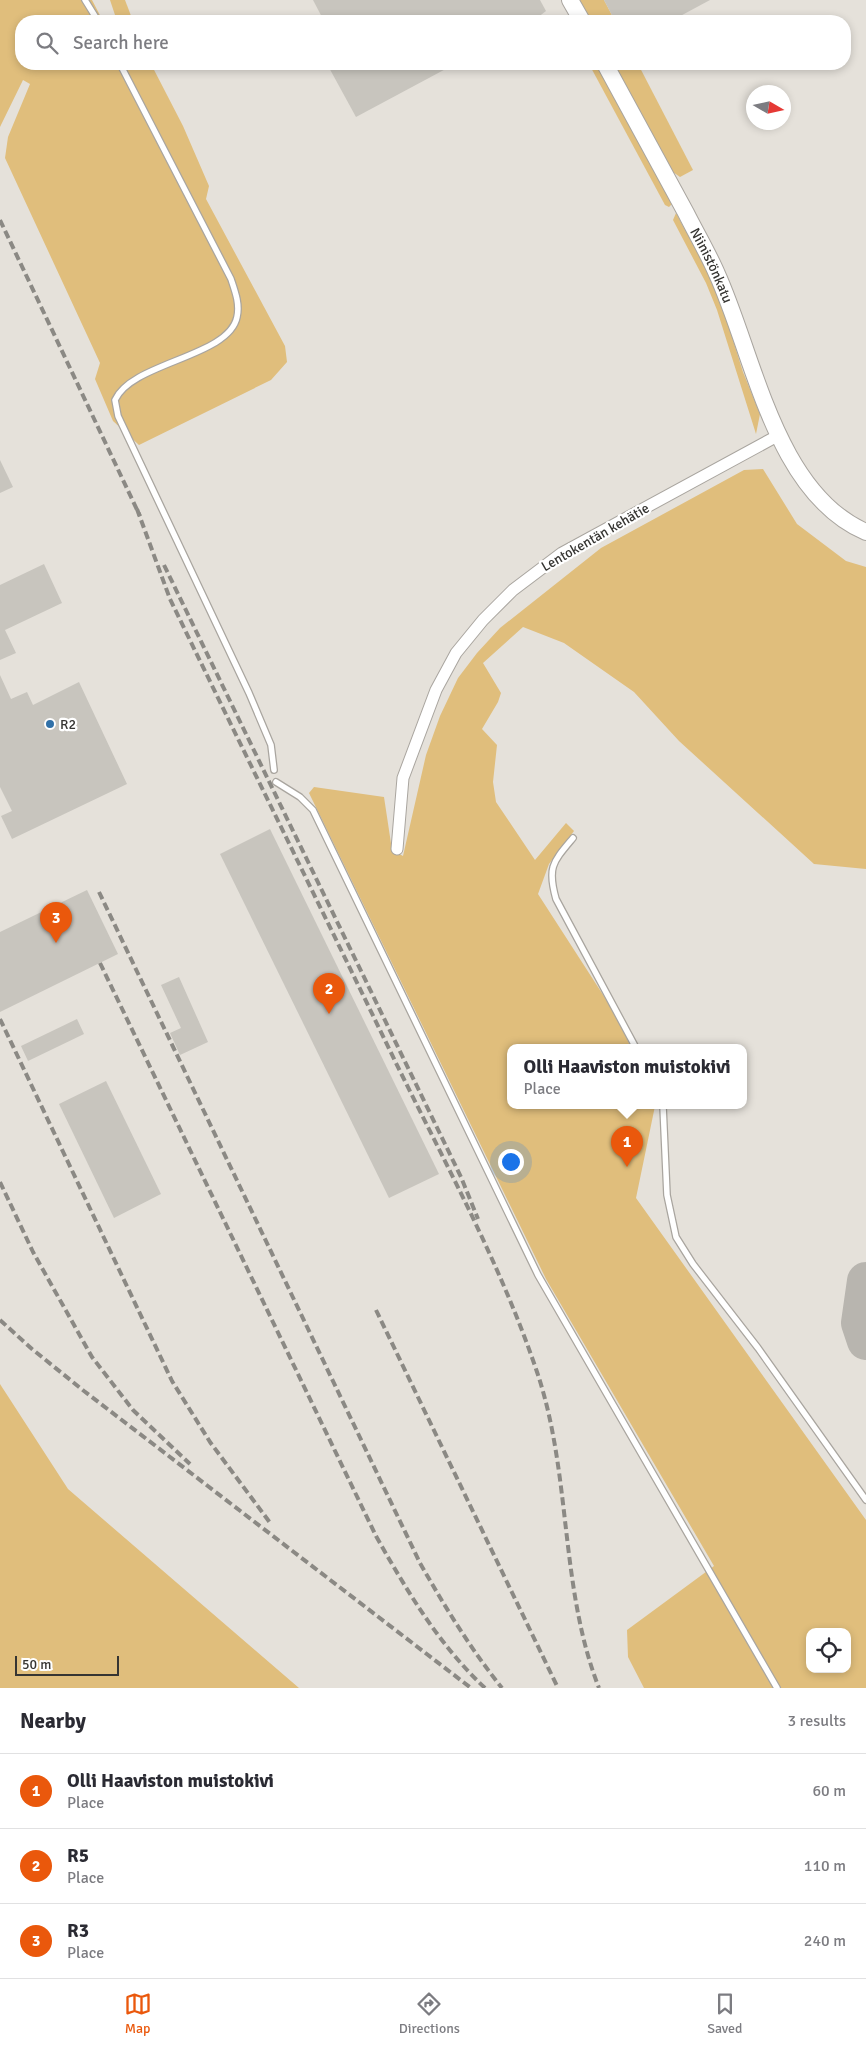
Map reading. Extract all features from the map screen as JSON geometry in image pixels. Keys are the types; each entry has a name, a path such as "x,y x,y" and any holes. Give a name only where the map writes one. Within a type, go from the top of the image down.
{"street":[{"path":"570,0 579,15"},
{"name":"Niinistönkatu","path":"608,70 717,273 764,403 779,435 801,474 818,497 840,516 866,532"},
{"name":"Lentokentän kehätie","path":"397,849 403,778 436,690 456,653 483,620 513,590 562,554 779,435"}],"lane":[{"path":"85,0 94,15"},
{"path":"123,70 231,279 238,303 237,318 228,334 124,385 115,400 118,416 250,693 271,745 274,770"},
{"path":"276,782 300,797 313,810 538,1274 777,1688"},
{"path":"573,838 555,859 550,878 556,899 634,1044"},
{"path":"663,1109 667,1195 676,1237 693,1264 758,1348 866,1500"}],"shaded area":[{"path":"0,0 92,0 100,15 15,15 15,70 154,70 183,126 209,186 206,199 285,346 287,362 271,380 139,445 113,421 95,379 100,363 5,158 8,137 30,84 23,80 0,127"},
{"path":"110,0 125,0 131,15 115,15"},
{"path":"579,0 604,0 612,15 588,15"},
{"path":"592,70 599,70 672,204 669,207 665,205"},
{"path":"617,70 641,70 693,170 680,177 673,172"},
{"path":"676,213 712,280 723,308 743,372 760,414 756,434 717,310 706,283 673,220"},
{"path":"763,469 797,524 846,561 866,567 866,869 814,864 679,741 634,692 564,643 523,627 483,663 501,693 498,702 482,729 497,745 493,782 496,802 535,860 566,823 574,831 549,864 538,894 618,1018 629,1044 507,1044 507,1109 654,1109 636,1198 866,1520 866,1688 644,1688 628,1657 627,1630 714,1566 546,1279 309,793 314,787 384,797 392,850 403,856 426,755 440,716 458,678 477,653 500,628 601,548 744,470"},
{"path":"0,1384 68,1489 299,1688 0,1688"}],"building":[{"path":"313,0 540,0 546,11 541,15 321,15"},
{"path":"604,0 710,0 682,15 612,15"},
{"path":"330,70 444,70 356,117"},
{"path":"0,460 13,487 0,493"},
{"path":"44,564 62,603 5,630 16,653 0,660 0,585"},
{"path":"0,675 11,699 27,692 33,705 79,682 127,784 12,839 1,816 12,811 0,787"},
{"path":"270,829 439,1174 389,1198 220,854"},
{"path":"87,890 118,954 0,1012 0,932"},
{"path":"179,977 208,1042 180,1055 170,1033 181,1028 161,985"},
{"path":"77,1019 84,1034 28,1061 21,1046"},
{"path":"106,1081 161,1194 114,1218 59,1104"}],"taxiway":[{"path":"866,1281 860,1323 866,1341"}],"railway":[{"path":"0,220 140,516"},
{"path":"137,509 170,599 471,1214 522,1330 547,1408 555,1448 577,1610 586,1649 599,1688"},
{"path":"164,565 461,1177 478,1219"},
{"path":"99,892 420,1563 458,1627 502,1688"},
{"path":"100,963 376,1536 412,1597 438,1636 485,1688"},
{"path":"0,1019 172,1381 210,1442 271,1524"},
{"path":"0,1182 33,1252 92,1357 133,1410 190,1464"},
{"path":"376,1310 558,1688"},
{"path":"0,1320 84,1391 471,1688"}],"place":[{"name":"R2","path":"50,724"},
{"name":"R3","path":"56,943"},
{"name":"R5","path":"329,1014"},
{"name":"Olli Haaviston muistokivi","path":"627,1167"}]}
